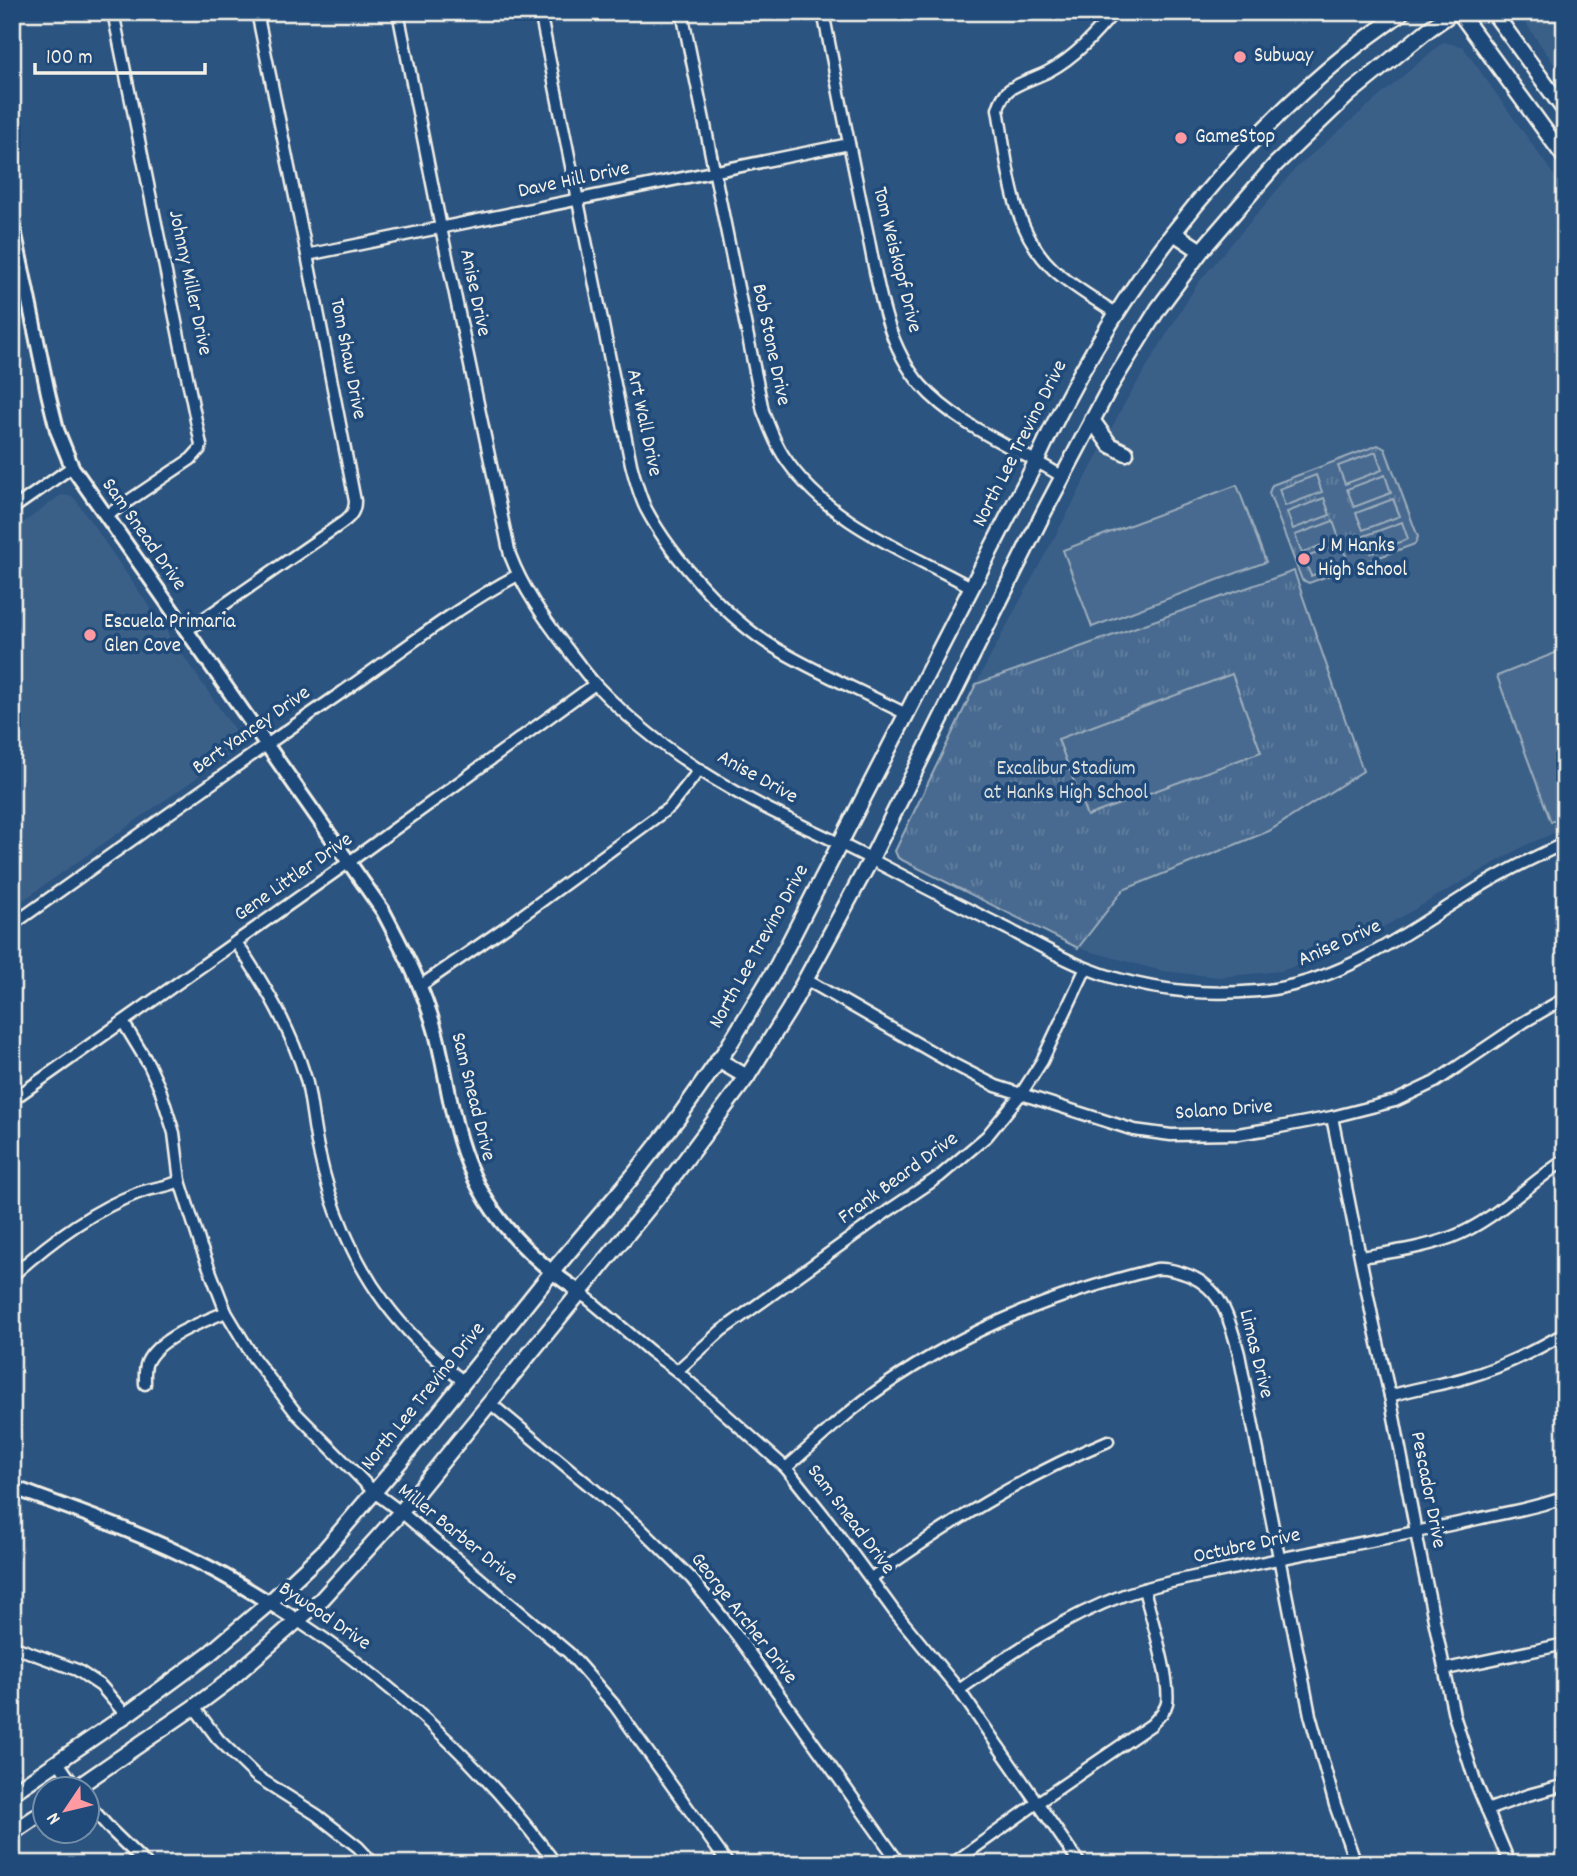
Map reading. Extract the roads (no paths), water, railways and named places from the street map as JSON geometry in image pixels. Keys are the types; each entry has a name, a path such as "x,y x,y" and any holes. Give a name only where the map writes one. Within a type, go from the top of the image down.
{"main road":[{"name":"North Lee Trevino Drive","path":"12,1793 209,1654 323,1552 633,1177 728,1047 776,968 1052,426 1117,314 1174,233 1224,172 1264,130 1355,47 1402,12"},
{"path":"96,1774 194,1707 322,1599 401,1512 663,1190 747,1077 789,1010 871,859 1092,420 1132,348 1158,309 1201,251 1275,165 1349,94 1453,12"},
{"path":"1459,12 1565,158"},
{"path":"1493,12 1565,111"},
{"path":"1174,233 1201,251"},
{"path":"1092,420 1110,445 1126,453"},
{"path":"718,1060 747,1077"},
{"path":"12,1833 32,1819"}],"street":[{"name":"Johnny Miller Drive","path":"106,516 191,459 201,444 113,12"},
{"name":"Tom Shaw Drive","path":"186,631 354,512 355,501 257,12"},
{"name":"Anise Drive","path":"398,12 510,555 528,594 595,684 633,720 680,756 761,805 1086,968 1118,980 1206,993 1260,991 1295,985 1345,968 1376,953 1502,874 1565,843"},
{"name":"Art Wall Drive","path":"540,12 631,464 645,507 659,533 715,599 775,648 906,714"},
{"name":"Bob Stone Drive","path":"682,12 763,411 782,453 816,494 854,524 971,587"},
{"name":"Tom Weiskopf Drive","path":"823,12 885,310 891,330 910,370 935,399 961,419 1063,477"},
{"path":"1114,12 1075,54 1042,75 1010,89 998,109 1013,197 1034,245 1055,271 1117,314"},
{"name":"Dave Hill Drive","path":"307,255 849,144"},
{"name":"Sam Snead Drive","path":"12,220 48,393 57,430 72,467 383,911 408,957 435,1030 458,1136 477,1187 507,1231 551,1273 580,1292 677,1371 786,1468 894,1611 959,1690 1080,1864"},
{"path":"12,509 72,467"},
{"name":"Bert Yancey Drive","path":"12,925 492,588 518,575"},
{"name":"Gene Littler Drive","path":"12,1100 595,684"},
{"path":"420,986 513,922 670,807 700,769"},
{"path":"236,942 272,999 288,1033 305,1078 326,1181 361,1264 385,1303 401,1322 464,1382"},
{"name":"Frank Beard Drive","path":"677,1371 721,1331 968,1154 999,1123 1042,1061 1086,968"},
{"name":"Solano Drive","path":"805,979 996,1086 1134,1130 1171,1135 1238,1134 1332,1117 1395,1101 1435,1082 1565,998"},
{"name":"Miller Barber Drive","path":"122,1022 149,1065 160,1089 174,1133 180,1181 201,1247 226,1312 253,1357 296,1413 374,1492 569,1653 615,1706 728,1864"},
{"name":"Pescador Drive","path":"1332,1117 1454,1715 1464,1751 1510,1864"},
{"path":"1361,1257 1414,1248 1453,1237 1485,1219 1565,1160"},
{"path":"12,1276 65,1233 116,1203 138,1193 180,1181"},
{"name":"Limas Drive","path":"786,1468 883,1387 964,1337 1012,1314 1071,1292 1156,1269 1170,1269 1195,1278 1216,1294 1228,1313 1239,1354 1310,1715 1335,1805 1356,1864"},
{"path":"145,1384 146,1364 154,1350 202,1322 226,1312"},
{"path":"1390,1396 1487,1372 1538,1349 1565,1333"},
{"name":"George Archer Drive","path":"490,1403 638,1526 692,1579 738,1637 900,1864"},
{"path":"871,1578 948,1525 1003,1492 1044,1469 1108,1441"},
{"name":"Bywood Drive","path":"12,1487 81,1512 176,1552 238,1582 338,1647 367,1668 429,1723 500,1794 556,1864"},
{"name":"Octubre Drive","path":"959,1690 1007,1656 1060,1624 1125,1595 1279,1559 1549,1503 1565,1497"},
{"path":"951,1864 1161,1715 1166,1706 1167,1691 1144,1589"},
{"path":"1446,1669 1565,1644"},
{"path":"12,1646 77,1670 101,1686 126,1715"},
{"path":"194,1707 218,1739 256,1776 317,1815 358,1847 374,1864"},
{"path":"58,1762 66,1774"},
{"path":"1487,1810 1565,1785"},
{"path":"102,1820 146,1864"}],"place":[{"name":"Subway","path":"1240,57"},
{"name":"GameStop","path":"1181,138"},
{"name":"J M Hanks High School","path":"1304,559"},
{"name":"Escuela Primaria Glen Cove","path":"90,635"}],"park label":[{"name":"Excalibur Stadium at Hanks High School","path":"1066,782"}]}
